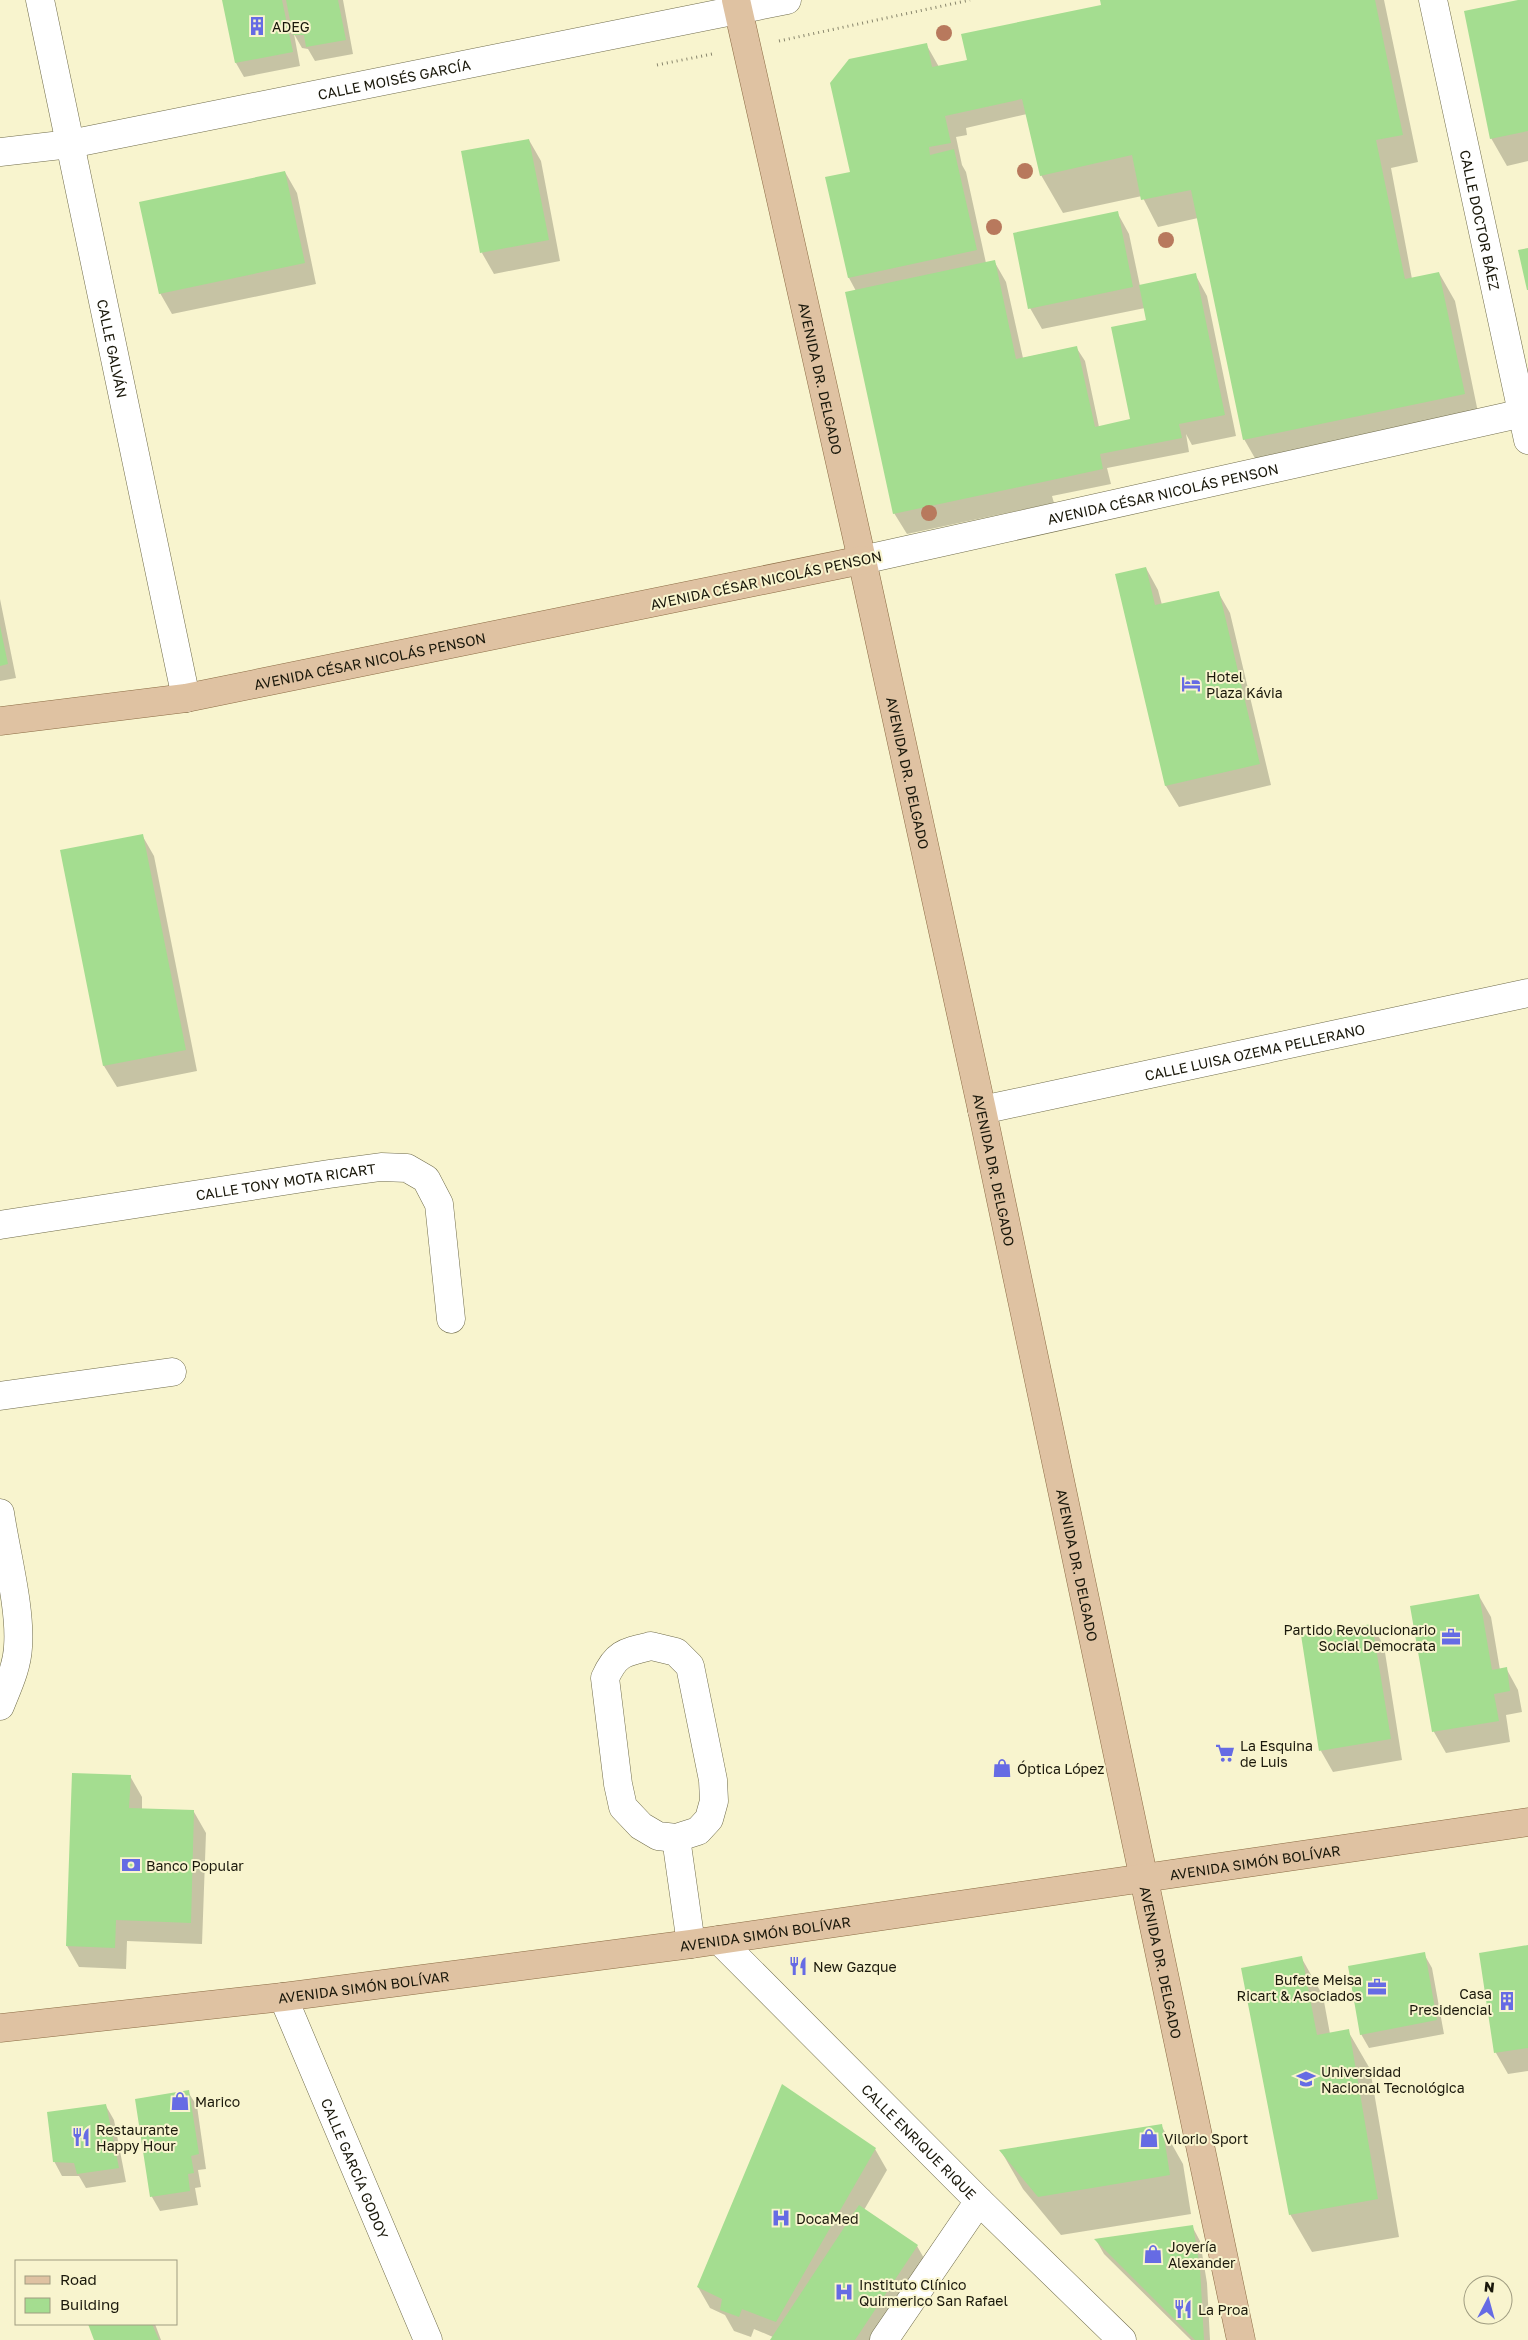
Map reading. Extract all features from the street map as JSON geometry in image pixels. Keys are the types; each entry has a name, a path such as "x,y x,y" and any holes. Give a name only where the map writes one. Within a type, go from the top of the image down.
{"main road":[{"name":"AVENIDA DR. DELGADO","path":"737,5 862,560 982,1110 1241,2340"},
{"name":"AVENIDA CÉSAR NICOLÁS PENSON","path":"0,721 186,698 862,560"},
{"name":"AVENIDA SIMÓN BOLÍVAR","path":"0,2028 282,1997 691,1944 1528,1822"}],"street":[{"name":"CALLE GALVÁN","path":"40,0 186,698"},
{"name":"CALLE MOISÉS GARCÍA","path":"0,152 70,144 737,5 787,0"},
{"name":"CALLE DOCTOR BÁEZ","path":"1433,0 1525,412 1528,440"},
{"name":"AVENIDA CÉSAR NICOLÁS PENSON","path":"862,560 1525,412"},
{"name":"CALLE LUISA OZEMA PELLERANO","path":"982,1110 1528,993"},
{"name":"CALLE TONY MOTA RICART","path":"0,1225 329,1174 381,1167 407,1168 426,1179 439,1204 452,1319"},
{"path":"0,1396 172,1372"},
{"path":"0,1514 18,1626 18,1649 13,1673 0,1706"},
{"path":"650,1646 676,1652 690,1666 712,1780 714,1801 709,1819 698,1831 676,1838 658,1836 640,1826 624,1807 618,1784 605,1678 612,1662 628,1651 650,1646"},
{"path":"676,1838 691,1944"},
{"name":"CALLE ENRIQUE RIQUE","path":"719,1940 978,2200 1122,2340"},
{"name":"CALLE GARCÍA GODOY","path":"282,1997 420,2338"},
{"path":"884,2340 978,2200"}],"building":[{"name":"ADEG","path":"222,0 282,0 293,52 235,63"},
{"path":"286,0 338,0 346,40 306,47 304,35 293,35"},
{"path":"1100,0 1375,0 1403,135 1376,140 1405,279 1439,272 1465,394 1243,440 1191,190 1141,200 1132,155 1040,176 1022,99 945,116 951,143 929,147 930,155 954,149 977,250 848,278 825,177 850,172 830,83 849,59 927,43 932,67 967,60 961,34 1101,5"},
{"path":"1518,0 1528,0 1528,131 1490,139 1464,11"},
{"path":"529,139 549,240 480,253 461,151"},
{"path":"285,171 305,263 159,294 139,202"},
{"path":"1118,211 1133,287 1028,309 1013,233"},
{"path":"1528,248 1528,290 1527,290 1518,250"},
{"path":"995,260 1016,359 1077,346 1095,427 1130,419 1111,327 1146,320 1139,285 1196,273 1225,415 1179,424 1182,438 1100,454 1103,469 893,514 845,292"},
{"name":"Hotel Plaza Kávia","path":"1146,567 1155,605 1219,591 1260,764 1165,786 1115,574"},
{"path":"0,626 8,664 0,666"},
{"path":"143,834 186,1050 103,1066 60,850"},
{"name":"Partido Revolucionario Social Democrata","path":"1479,1594 1492,1670 1507,1667 1510,1691 1494,1694 1499,1721 1432,1732 1410,1606"},
{"name":"Partido Revolucionario Social Democrata","path":"1372,1624 1391,1739 1319,1751 1301,1635"},
{"name":"Banco Popular","path":"72,1773 131,1775 129,1808 194,1810 191,1923 116,1920 115,1948 66,1946"},
{"name":"Casa Presidencial","path":"1528,1945 1528,2048 1494,2053 1479,1953"},
{"path":"1425,1952 1437,2020 1360,2035 1348,1966"},
{"name":"Universidad Nacional Tecnológica","path":"1302,1956 1317,2035 1349,2029 1378,2199 1289,2215 1241,1968"},
{"name":"DocaMed","path":"782,2084 876,2148 776,2322 742,2309 739,2317 720,2310 722,2299 697,2287"},
{"path":"189,2090 199,2154 191,2156 194,2173 188,2174 190,2191 150,2197 135,2099"},
{"name":"Restaurante Happy Hour","path":"106,2104 119,2168 77,2174 74,2163 53,2162 47,2112"},
{"path":"1162,2124 1170,2175 1038,2197 999,2150"},
{"name":"Instituto Clínico Quirmerico San Rafael","path":"859,2205 918,2245 855,2340 770,2340"},
{"path":"1193,2225 1200,2268 1204,2340 1195,2340 1094,2239"},
{"path":"88,2325 152,2325 159,2340 94,2340"}],"place":[{"name":"ADEG","path":"257,26"},
{"name":"Hotel Plaza Kávia","path":"1191,684"},
{"name":"Partido Revolucionario Social Democrata","path":"1451,1637"},
{"name":"La Esquina de Luis","path":"1225,1753"},
{"name":"Óptica López","path":"1002,1768"},
{"name":"Banco Popular","path":"131,1865"},
{"name":"New Gazque","path":"798,1966"},
{"name":"Bufete Meisa Ricart & Asociados","path":"1377,1987"},
{"name":"Casa Presidencial","path":"1507,2001"},
{"name":"Universidad Nacional Tecnológica","path":"1306,2079"},
{"name":"Marico","path":"180,2101"},
{"name":"Restaurante Happy Hour","path":"81,2137"},
{"name":"Vilorio Sport","path":"1149,2138"},
{"name":"DocaMed","path":"781,2218"},
{"name":"Joyería Alexander","path":"1153,2254"},
{"name":"Instituto Clínico Quirmerico San Rafael","path":"844,2292"},
{"name":"La Proa","path":"1183,2309"}]}
